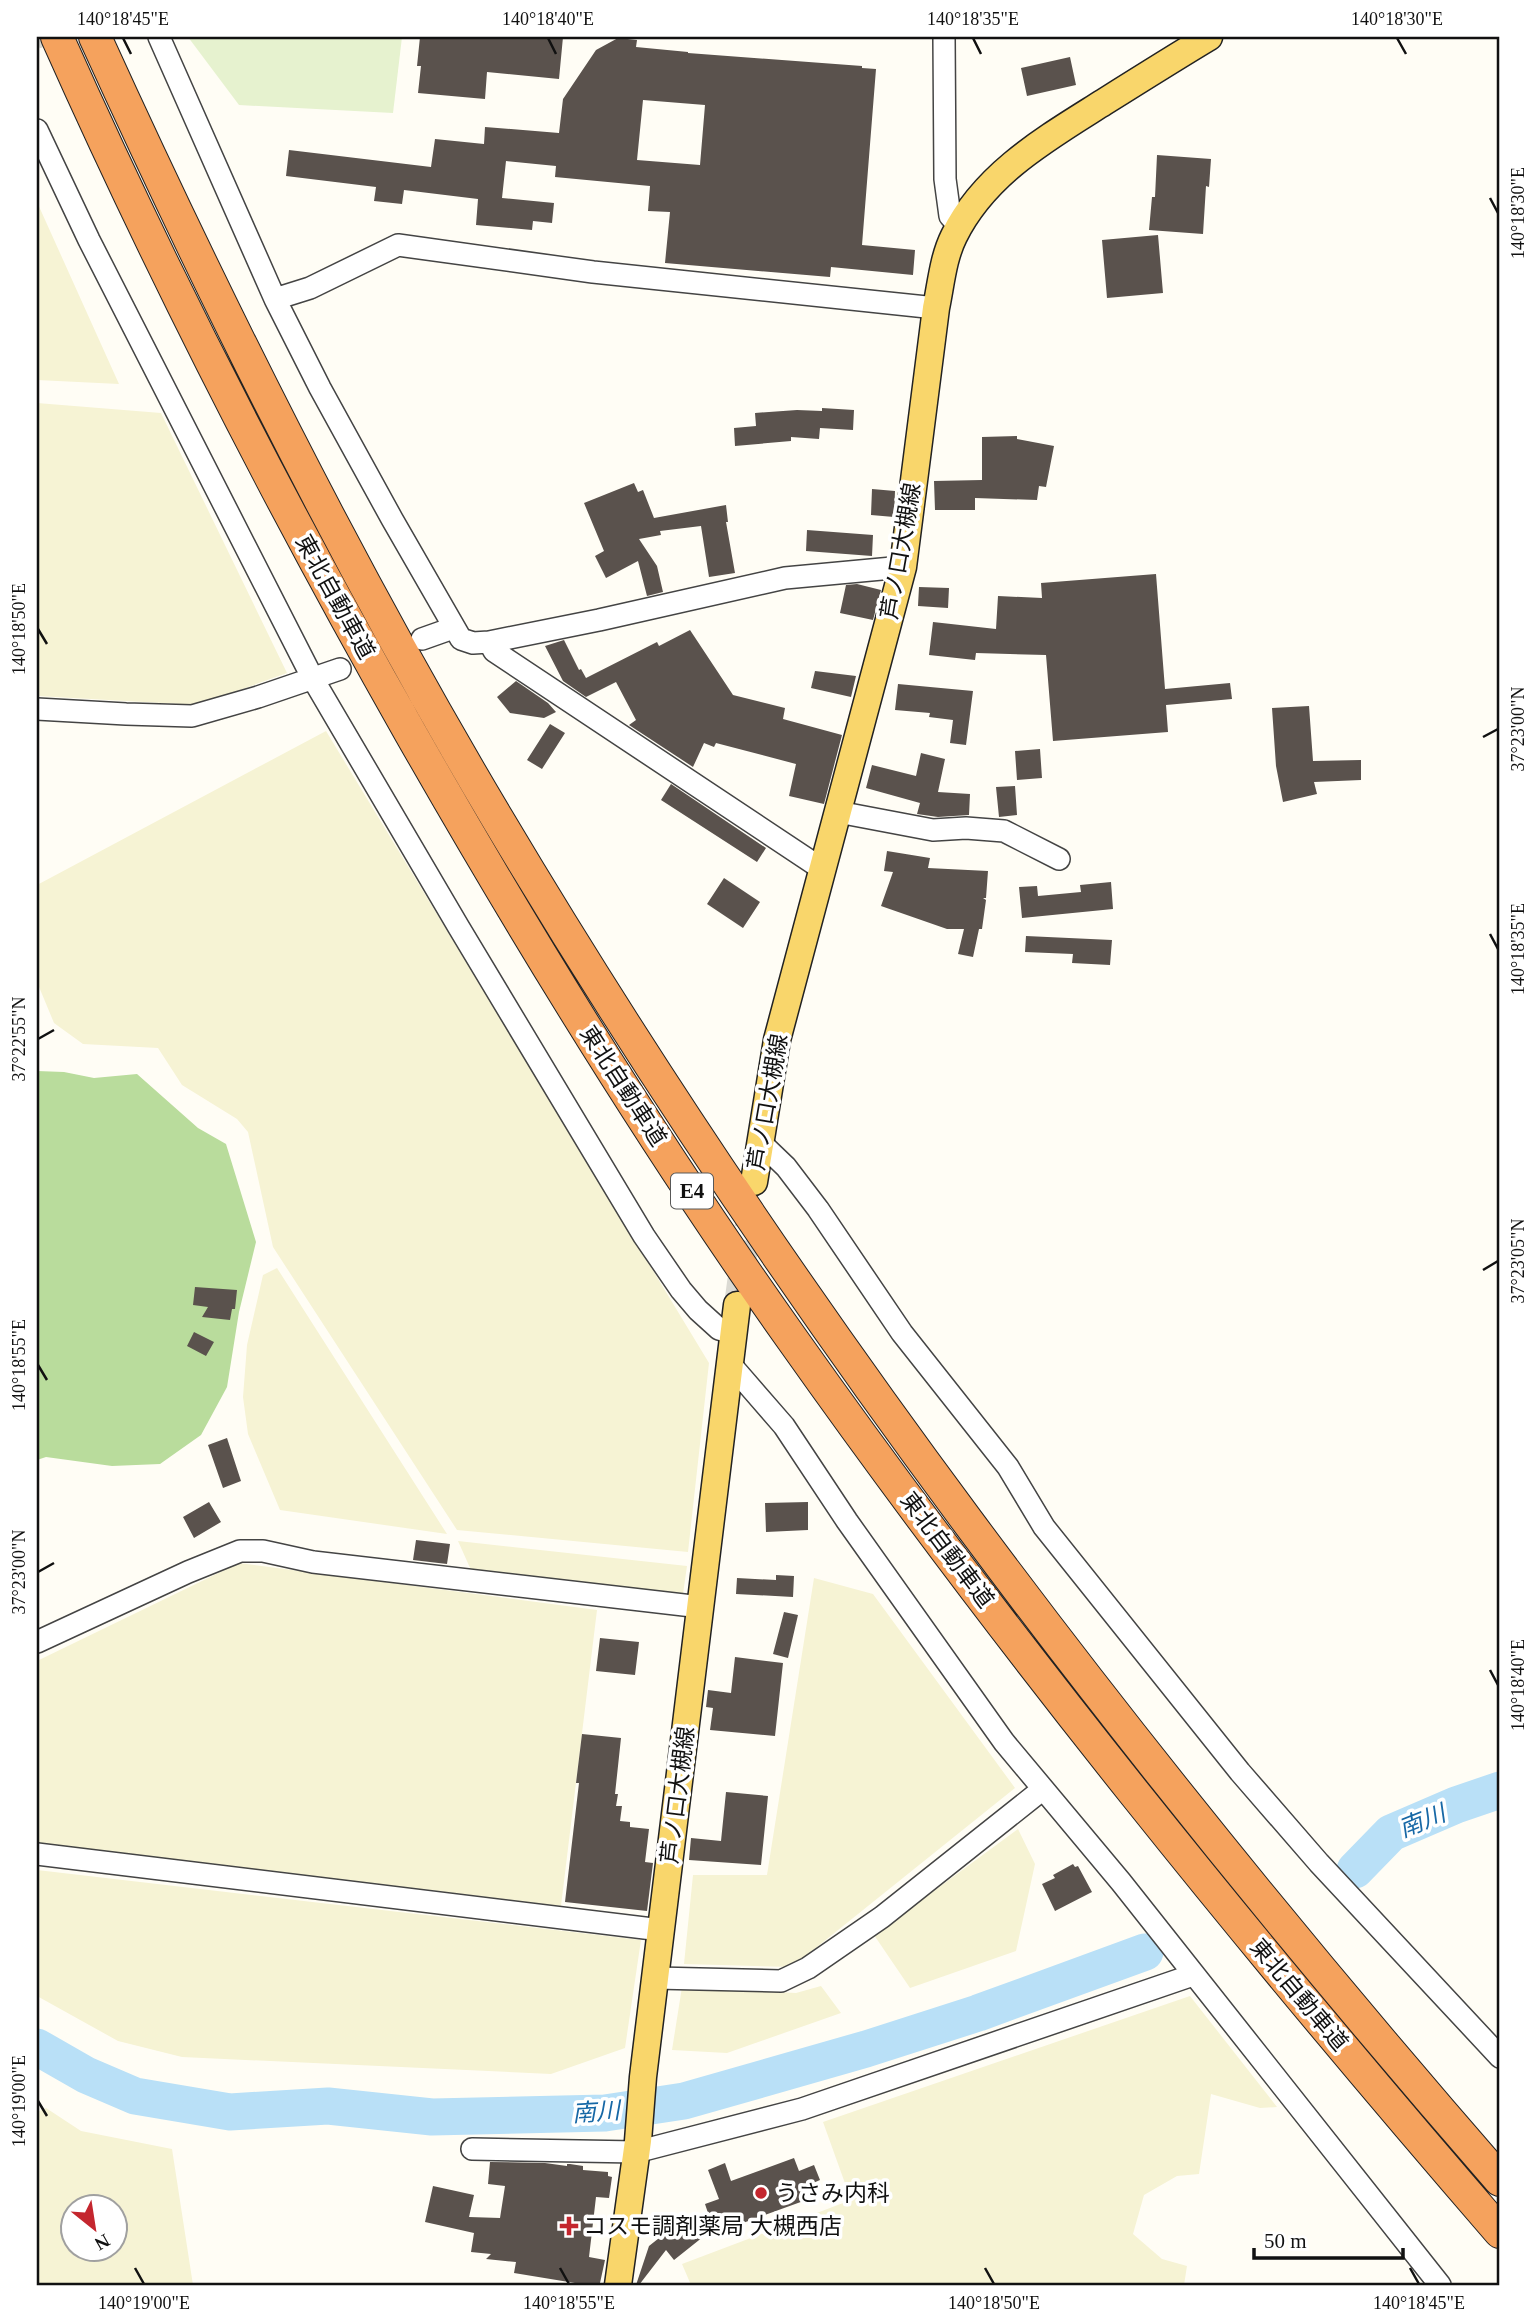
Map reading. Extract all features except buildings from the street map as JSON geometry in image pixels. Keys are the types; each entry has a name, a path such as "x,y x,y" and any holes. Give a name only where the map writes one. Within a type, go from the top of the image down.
{"highway":[{"name":"東北自動車道","path":"57,37 105,145 219,380 361,645 466,830 667,1155 790,1336 1036,1669 1178,1849 1500,2232"},
{"name":"東北自動車道","path":"94,37 244,353 390,632 601,989 697,1137 827,1328 923,1462 1066,1652 1204,1826 1405,2071 1500,2180"}],"main road":[{"name":"芦ノ口大槻線","path":"754,1182 777,1040 902,567 936,308 947,255 959,226 985,189 1027,152 1209,37"},
{"name":"芦ノ口大槻線","path":"618,2285 637,2147 643,2077 737,1306"}],"street":[{"path":"159,37 275,299 320,388 461,639 473,643 489,642 785,578 902,567"},
{"path":"944,37 945,179 950,216 959,226"},
{"path":"37,130 89,240 313,679 644,1236 698,1310 719,1329 735,1334"},
{"path":"275,299 310,288 398,245 593,272 936,308"},
{"path":"422,639 453,628"},
{"path":"489,642 494,651 822,869"},
{"path":"37,709 181,717 219,709 340,669"},
{"path":"838,812 933,830 966,828 1004,831 1059,859"},
{"path":"761,1143 786,1167 902,1333 1008,1467 1044,1527 1240,1772 1319,1863 1500,2057"},
{"path":"731,1364 784,1426 847,1521 1004,1742 1121,1882 1440,2285"},
{"path":"37,1642 188,1572 231,1554 252,1550 313,1562 701,1607"},
{"path":"656,1978 781,1981 808,1968 882,1917 1043,1789"},
{"path":"37,1854 661,1930"},
{"path":"472,2149 637,2147 802,2109 1193,1975"}],"shaded area":[{"path":"37,202 119,384 37,380"},
{"path":"37,403 161,413 287,673 198,705 37,696"},
{"path":"326,731 709,1363 688,1552 457,1530 273,1247 248,1132 237,1119 182,1085 158,1048 83,1044 54,1023 37,982 37,885"},
{"path":"277,1268 447,1534 280,1510 248,1434 243,1397 247,1345 263,1275"},
{"path":"458,1541 687,1566 683,1594 471,1570"},
{"path":"239,1563 597,1610 561,1906 37,1843 37,1661"},
{"path":"814,1578 873,1594 1015,1788 792,1967 684,1964 693,1875 767,1875"},
{"path":"1018,1829 1035,1864 1016,1951 910,1988 874,1935"},
{"path":"37,1870 641,1940 625,2048 551,2074 182,2057 118,2041 37,1996"},
{"path":"821,1986 841,2013 727,2053 672,2050 682,1987 796,1993"},
{"path":"1190,1996 1277,2107 1260,2108 1211,2094 1199,2174 1177,2176 1144,2195 1133,2234 1162,2259 1187,2266 1184,2285 691,2285 682,2264 851,2200 823,2122"},
{"path":"46,2108 81,2131 172,2149 193,2285 37,2285 37,2112"}],"green space":[{"path":"188,37 402,37 393,113 239,105"},
{"path":"37,1071 64,1072 94,1078 137,1074 198,1128 226,1144 256,1242 239,1312 227,1387 201,1435 160,1464 112,1466 46,1457 37,1460"}],"waterway":[{"name":"南川","path":"1355,1870 1391,1833 1456,1805 1500,1790"},
{"name":"南川","path":"37,2047 86,2075 135,2096 230,2112 328,2106 432,2117 605,2113 684,2101 866,2049 978,2013 1145,1952"}],"tunnel":[{"path":"37,38 41,37"},
{"path":"737,1305 751,1203"}],"place":[{"name":"うさみ内科","path":"761,2193"},
{"name":"コスモ調剤薬局 大槻西店","path":"569,2226"}]}
